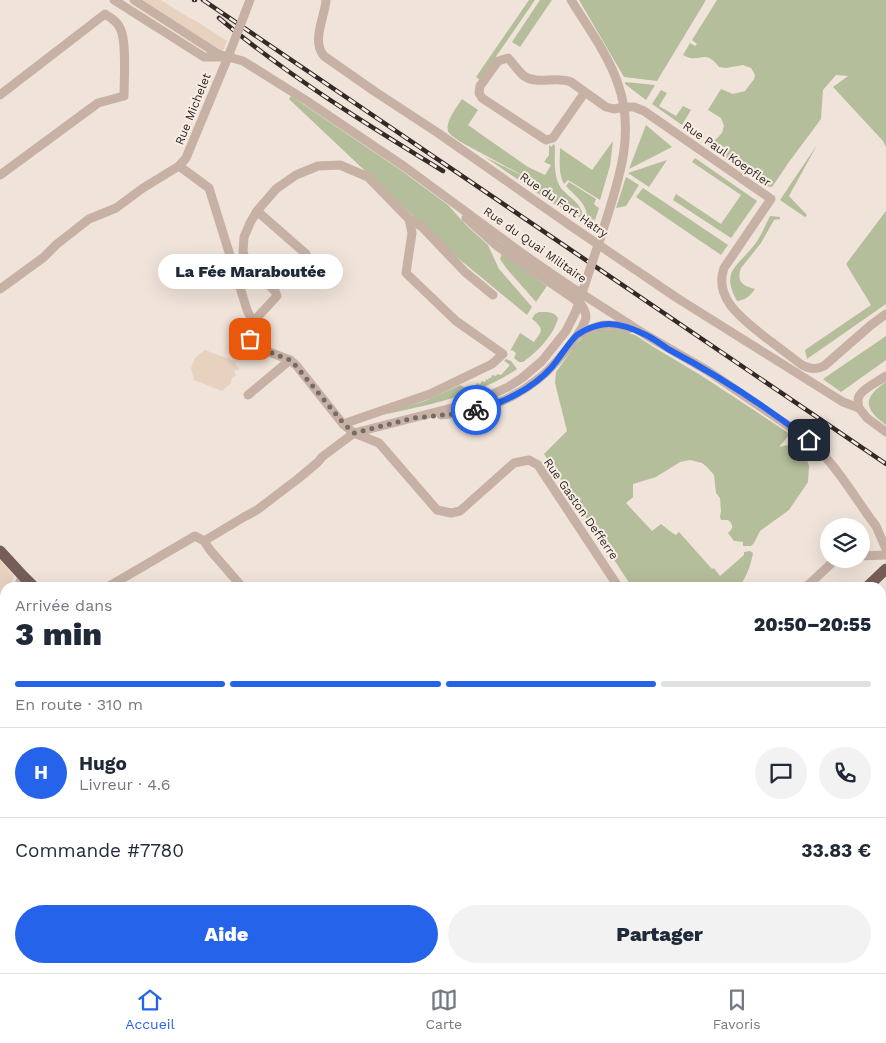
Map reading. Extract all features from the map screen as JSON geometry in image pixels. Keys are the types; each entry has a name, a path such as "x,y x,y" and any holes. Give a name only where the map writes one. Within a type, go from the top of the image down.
{"main road":[{"path":"0,550 29,582"},
{"path":"872,582 886,569"}],"street":[{"path":"114,0 204,57 228,57"},
{"name":"Rue du Quai Militaire","path":"134,0 218,54 242,61 282,84 405,167 530,259 612,314 708,371 809,440 826,456 876,526 886,549"},
{"name":"Rue Michelet","path":"0,289 44,257 57,244 89,219 116,208 143,188 179,166 186,158 250,0"},
{"name":"Rue du Fort Hatry","path":"326,0 319,40 319,48 324,56 677,298 843,402 860,408"},
{"path":"204,541 257,510 354,433 475,402 496,393 522,378 534,369 549,353 566,331 576,311 621,171 626,126 624,107 618,83 612,69 572,0"},
{"path":"0,95 105,14 121,28 124,40 124,96 98,103 0,176"},
{"path":"585,92 553,138 546,140 482,98 479,93 480,86 498,61 508,58 525,76 536,80 566,80 571,82 585,92 606,108 624,107"},
{"name":"Rue Paul Koepfler","path":"624,107 634,107 644,111 771,199 724,268 722,275 724,291 728,301 740,317 802,365 817,369 824,366 886,314"},
{"path":"354,433 344,424 290,360 256,347 250,339 254,322 276,296 275,290 248,265 243,252 244,237 257,211 276,188 296,175 318,166 340,165 368,177 409,219 422,227 465,272 493,295"},
{"path":"179,166 209,188 247,310 254,322"},
{"path":"414,418 463,413 489,407 515,395 549,370 578,335 586,315 580,303 497,246 444,196"},
{"path":"257,211 306,254"},
{"path":"344,424 430,394 492,364 503,354 456,321 406,273 412,233 409,219"},
{"path":"578,335 595,326 608,324 618,325 646,335"},
{"path":"248,394 290,360"},
{"path":"886,376 863,391 858,397 860,408 867,418 886,432"},
{"name":"Rue Gaston Defferre","path":"354,433 379,443 437,510 451,513 460,511 514,463 529,460 538,465 615,582"},
{"path":"116,582 196,536 204,541 238,582"},
{"path":"870,556 886,555"},
{"path":"811,582 826,568"},
{"path":"20,582 23,576"}],"green space":[{"path":"529,0 535,0 480,80 476,77"},
{"path":"540,0 552,0 520,47 512,42"},
{"path":"579,0 706,0 657,81 624,77"},
{"path":"717,0 886,0 886,147 883,141 833,87 848,76 836,75 823,90 821,119 772,187 766,186 704,142 707,138 713,142 722,133 724,126 721,118 708,110 721,89 733,94 745,91 755,75 751,68 743,65 726,68 719,67 709,58 689,58 683,55 690,43 695,46 697,44 692,40"},
{"path":"625,82 655,85 646,100 625,84"},
{"path":"661,90 667,93 659,106 676,116 683,106 691,110 682,125 652,104"},
{"path":"291,96 402,171 448,205 488,245 499,269 532,307 527,315 453,254 289,99"},
{"path":"462,99 478,110 468,125 528,167 545,175 551,165 544,162 549,155 549,145 552,147 553,144 555,146 555,167 558,184 581,209 583,219 549,201 485,157 529,179 459,141 450,134 448,129 449,120"},
{"path":"646,125 672,147 629,169"},
{"path":"613,141 610,166 600,200 568,180 564,184 560,171 560,148 592,170"},
{"path":"817,145 789,196 807,215 805,217 780,200"},
{"path":"695,158 757,201 731,238 673,200 676,194 721,224 741,195 692,162"},
{"path":"667,160 649,187 628,173"},
{"path":"626,177 639,185 626,206 616,208"},
{"path":"569,182 596,199 594,204 599,208 595,220 587,220 586,209 566,186"},
{"path":"643,188 728,245 721,255 636,197"},
{"path":"886,211 886,304 807,359 805,350 871,305 846,264"},
{"path":"770,216 780,217 780,219 774,220 761,243 741,268 739,277 742,283 755,289 748,297 737,301 732,291 731,275 737,264 757,241"},
{"path":"502,253 547,286 536,302 500,259"},
{"path":"539,312 554,314 558,318 556,324 549,337 539,348 523,362 519,362 514,358 516,353 512,350 510,351 520,333 534,342 541,330 539,325 532,319"},
{"path":"599,329 617,330 635,335 702,376 790,434 779,447 792,444 806,457 809,466 808,482 789,510 760,531 751,546 743,546 743,542 734,541 728,533 732,525 728,520 721,520 720,498 716,493 714,475 702,463 690,460 680,462 656,477 633,484 633,497 626,503 652,531 661,524 676,535 679,532 720,576 744,555 744,552 750,551 753,553 743,582 629,582 544,454 567,431 555,383 556,372 574,347 570,350 586,334"},
{"path":"886,336 886,360 841,392 823,379"},
{"path":"506,359 511,361 517,369 486,386 434,403 381,414 425,401 460,385 469,389 477,383 485,382 492,375 501,375 510,365 504,361"},
{"path":"886,382 886,425 873,414 869,403 873,393"}],"shaded area":[{"path":"143,0 161,0 196,21 227,41 224,49 222,51 216,48"},
{"path":"205,350 234,361 239,369 234,371 236,375 232,378 231,383 222,391 194,380 191,368 196,357"},
{"path":"0,560 14,576 12,582 0,582"}],"railway":[{"path":"203,0 886,464"},
{"path":"219,18 300,80 443,171"}],"way so far":[{"path":"250,339 256,347 290,360 344,424 354,433 414,418 476,410"}],"place":[{"name":"La Fée Maraboutée","path":"250,339"}],"route":[{"path":"476,410 489,407 529,386 549,370 578,335 595,326 608,324 618,325 646,335 708,371 809,440"}]}
